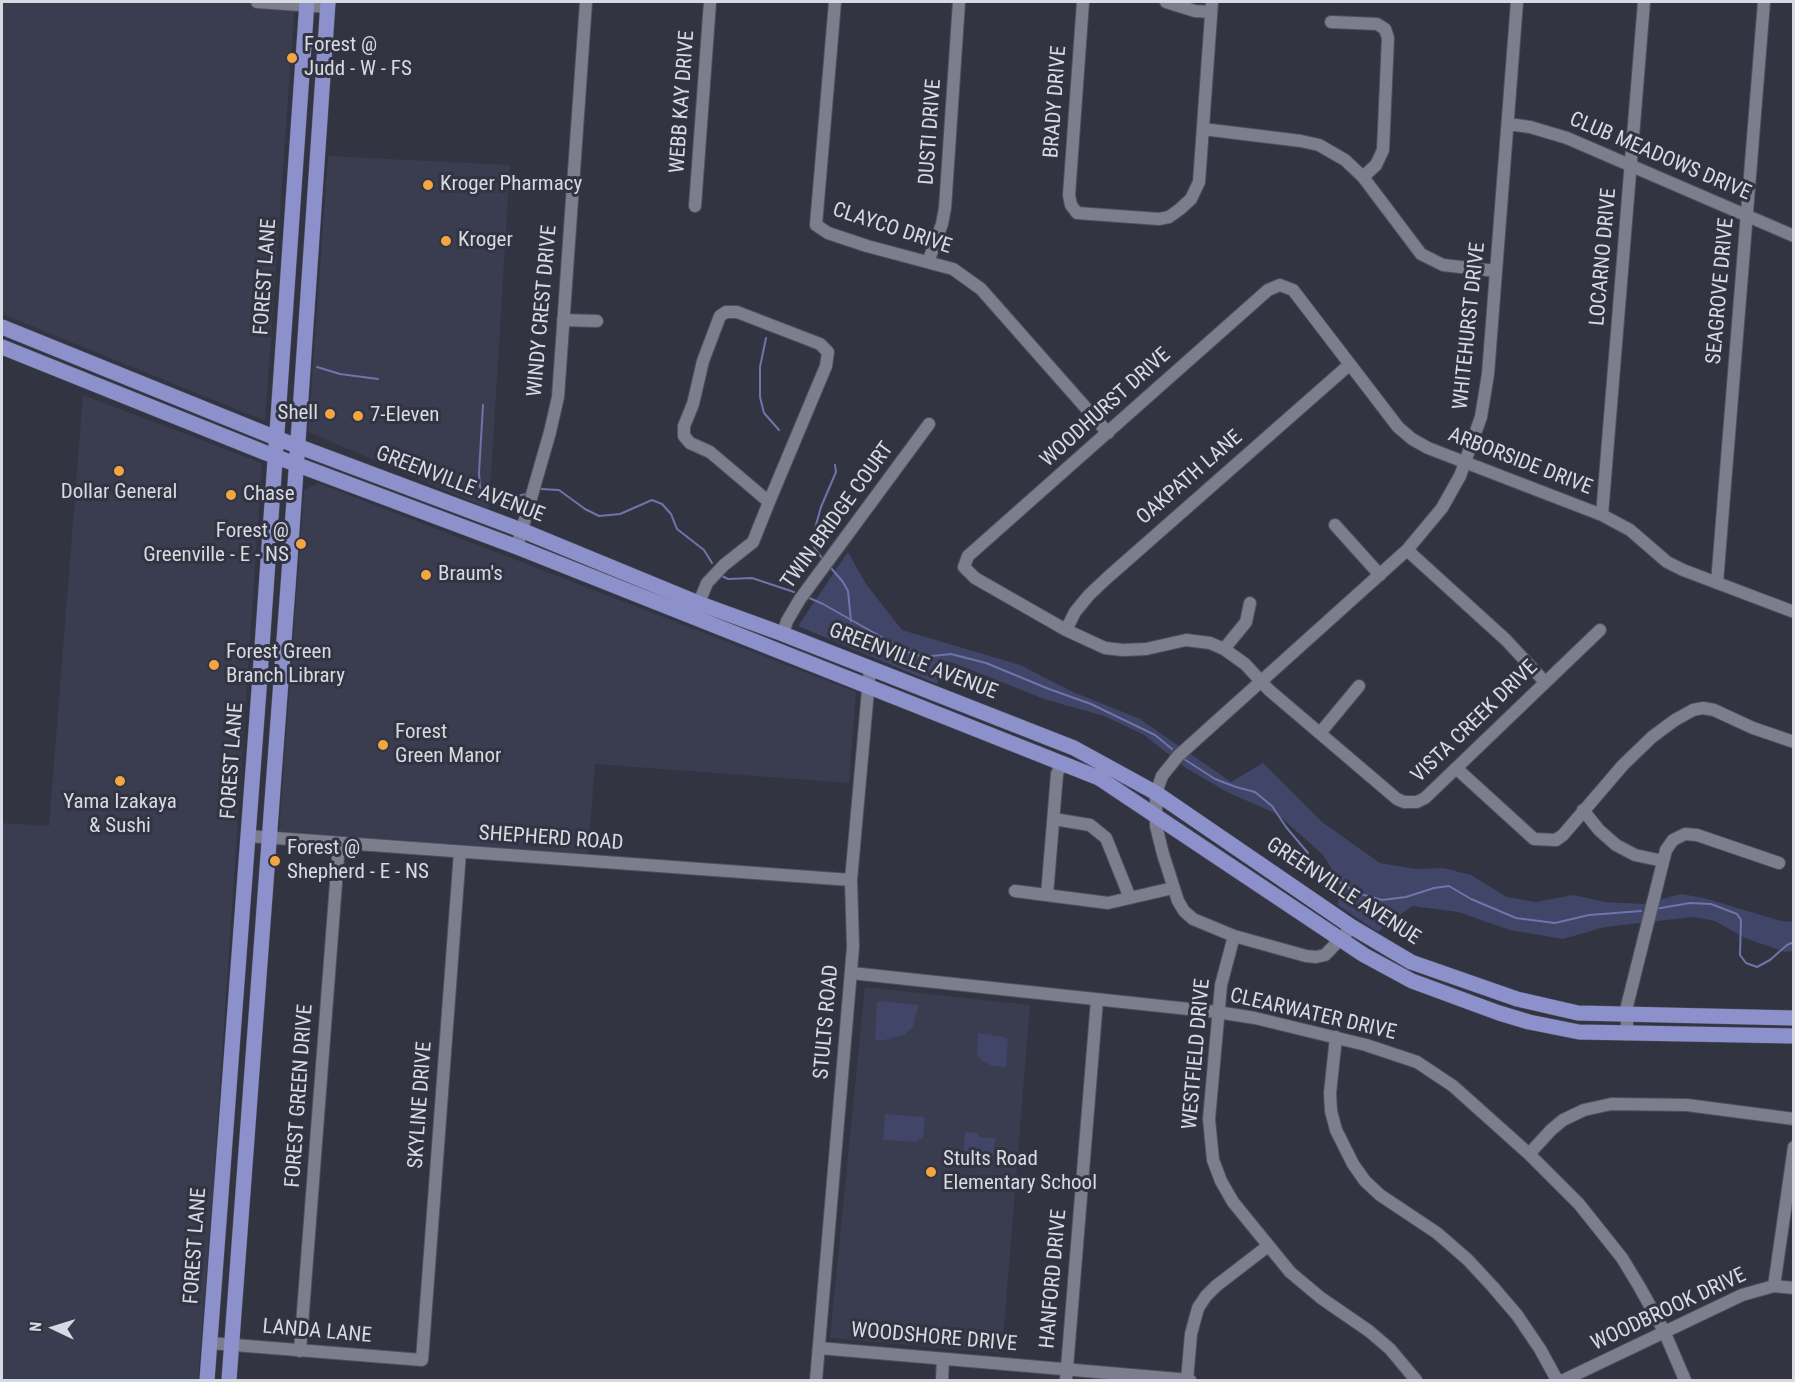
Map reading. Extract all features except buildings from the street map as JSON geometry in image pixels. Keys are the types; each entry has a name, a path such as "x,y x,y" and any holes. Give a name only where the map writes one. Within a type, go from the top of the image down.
{"main road":[{"name":"FOREST LANE","path":"207,1380 259,690 307,3"},
{"name":"FOREST LANE","path":"229,1380 281,692 328,4"},
{"path":"299,118 320,119"},
{"path":"292,213 313,213"},
{"path":"284,321 306,315"},
{"name":"GREENVILLE AVENUE","path":"2,327 276,438 521,530 696,610 869,685 1062,762 1113,785 1155,814 1347,933 1411,962 1517,999 1578,1013 1627,1016 1794,1018"},
{"path":"8,349 22,336"},
{"name":"GREENVILLE AVENUE","path":"8,349 297,465 517,547 696,610 783,634 1074,748 1156,794 1347,933 1364,955 1406,978 1499,1013 1579,1032 1794,1036"},
{"path":"98,386 105,369"},
{"path":"394,501 409,499 444,510 453,504"},
{"path":"267,571 289,573"},
{"path":"259,690 281,692"},
{"path":"241,932 263,934"},
{"path":"220,1207 242,1208"}],"street":[{"path":"257,2 328,4"},
{"name":"WINDY CREST DRIVE","path":"517,547 558,397 586,2"},
{"name":"WEBB KAY DRIVE","path":"694,206 710,2"},
{"name":"CLAYCO DRIVE","path":"835,2 816,225 828,233 953,269 991,298 1108,433"},
{"name":"DUSTI DRIVE","path":"928,262 942,224 945,207 959,2"},
{"name":"BRADY DRIVE","path":"1083,2 1069,195 1071,205 1077,213 1159,219 1169,217 1191,199 1199,182 1203,129"},
{"path":"1166,2 1195,11 1211,7 1203,129 1318,145 1345,160 1363,177 1421,254 1443,265 1496,271"},
{"name":"WHITEHURST DRIVE","path":"1347,933 1325,955 1316,957 1234,936 1193,919 1184,911 1173,888 1157,833 1156,794 1162,776 1178,756 1407,550 1442,508 1466,462 1485,399 1517,2"},
{"name":"LOCARNO DRIVE","path":"1602,515 1644,2"},
{"name":"SEAGROVE DRIVE","path":"1717,583 1764,2"},
{"path":"1331,22 1377,24 1385,29 1388,38 1383,150 1376,165 1363,177"},
{"name":"CLUB MEADOWS DRIVE","path":"1508,124 1554,133 1794,236"},
{"name":"ARBORSIDE DRIVE","path":"1280,285 1293,290 1398,427 1412,439 1428,448 1602,515 1630,530 1667,562 1794,612"},
{"name":"WOODHURST DRIVE","path":"1066,630 975,578 964,567 968,556 1268,290 1280,285"},
{"path":"696,610 706,583 753,542 825,366 828,352 820,344 737,312 726,312 720,316 703,362 693,404 684,426 684,436 690,443 710,452 769,502"},
{"path":"563,320 597,321"},
{"name":"OAKPATH LANE","path":"1066,630 1075,612 1107,578 1349,365"},
{"name":"TWIN BRIDGE COURT","path":"783,634 787,621 800,599 930,424"},
{"path":"1335,525 1380,575"},
{"path":"1407,550 1506,640 1545,682"},
{"path":"1066,630 1105,648 1146,649 1186,640 1210,643 1224,649 1246,622 1250,603"},
{"name":"VISTA CREEK DRIVE","path":"1224,649 1245,664 1261,682 1397,799 1404,802 1418,802 1425,798 1600,630"},
{"name":"STULTS ROAD","path":"816,1380 853,938 851,880 870,668"},
{"path":"1320,733 1359,686"},
{"path":"1456,768 1534,839 1556,840 1563,835 1623,765 1652,737 1693,710 1703,708 1714,710 1753,728 1794,742"},
{"path":"1047,895 1058,774 1062,762"},
{"path":"1583,810 1599,830 1616,845 1635,855 1663,861"},
{"path":"1054,819 1090,825 1106,838 1130,898"},
{"path":"1627,1034 1628,1006 1663,861 1666,850 1673,840 1685,834 1697,835 1779,863"},
{"name":"SHEPHERD ROAD","path":"248,836 851,880"},
{"name":"FOREST GREEN DRIVE","path":"300,1351 339,844"},
{"name":"SKYLINE DRIVE","path":"422,1360 460,852"},
{"path":"1015,891 1108,903 1173,888"},
{"name":"WESTFIELD DRIVE","path":"1234,936 1221,985 1217,1012 1209,1119 1212,1160 1233,1202 1290,1272 1369,1331 1390,1349 1416,1380"},
{"name":"CLEARWATER DRIVE","path":"850,973 1217,1012 1271,1021 1336,1037 1417,1062 1453,1086 1529,1154 1561,1185 1602,1231 1639,1286 1664,1331 1684,1380"},
{"name":"HANFORD DRIVE","path":"1066,1375 1097,1000"},
{"path":"1336,1037 1330,1093 1331,1111 1335,1130 1353,1164 1365,1181 1380,1195 1437,1233 1468,1260 1517,1315 1557,1380"},
{"path":"1529,1154 1563,1120 1598,1106 1634,1103 1687,1105 1794,1119"},
{"path":"1774,1286 1794,1146"},
{"path":"1188,1380 1191,1334 1198,1308 1216,1286 1268,1246"},
{"name":"WOODBROOK DRIVE","path":"1564,1380 1742,1295 1774,1286 1794,1288"},
{"name":"LANDA LANE","path":"210,1343 422,1360"},
{"name":"WOODSHORE DRIVE","path":"819,1348 944,1359 1066,1375 1188,1380"},
{"path":"942,1380 944,1359"}],"shaded area":[{"path":"2,2 295,2 265,421 2,314"},
{"path":"328,156 510,165 489,509 308,432"},
{"path":"83,395 262,463 198,1380 2,1380 2,823 49,826"},
{"path":"318,483 856,692 849,783 595,764 588,854 279,831 304,490"},
{"path":"848,552 866,584 902,630 1020,665 1073,692 1140,719 1231,782 1263,763 1322,822 1380,863 1416,869 1443,868 1471,875 1507,897 1536,902 1573,895 1605,902 1643,904 1681,894 1704,898 1781,921 1793,922 1793,951 1785,952 1745,938 1715,921 1693,917 1605,927 1563,939 1510,930 1458,912 1412,906 1378,932 1338,905 1339,881 1323,855 1277,814 1229,793 1186,768 1144,735 1104,716 1044,699 951,662 945,665 937,684 798,626"},
{"name":"Stults Road Elementary School","path":"865,987 1030,1005 1002,1353 830,1338"},
{"path":"877,1002 919,1005 913,1027 904,1035 875,1040"},
{"path":"978,1033 1008,1039 1006,1067 992,1066 982,1061 977,1054"},
{"path":"885,1114 925,1117 923,1139 917,1139 917,1142 883,1140"},
{"path":"965,1132 978,1133 979,1137 995,1138 993,1157 964,1155"}],"waterway":[{"path":"766,338 760,367 760,397 764,413 779,430"},
{"path":"317,367 340,374 378,379"},
{"path":"483,405 480,487 486,496 498,501 526,494"},
{"path":"822,558 814,547 812,539 821,507 836,472 835,465"},
{"path":"541,489 559,490 599,516 620,514 652,500 662,504 671,514 677,529 704,550 712,563"},
{"path":"831,568 848,591 851,621"},
{"path":"722,576 728,579 752,578 794,592"},
{"path":"807,597 908,652 923,657 951,654 986,663 1091,704 1155,735 1172,749"},
{"path":"1184,759 1215,779 1255,792 1272,806 1308,853"},
{"path":"1317,863 1327,874 1357,893 1382,900 1406,897 1449,886 1471,899 1516,918 1555,923 1589,915 1641,911"},
{"path":"1655,909 1690,903 1711,904 1737,914 1741,920 1740,955 1746,963 1757,967 1794,942"}],"place":[{"name":"Forest @ Judd - W - FS","path":"292,58"},
{"name":"Kroger Pharmacy","path":"428,185"},
{"name":"Kroger","path":"446,241"},
{"name":"Shell","path":"330,414"},
{"name":"7-Eleven","path":"358,416"},
{"name":"Dollar General","path":"119,471"},
{"name":"Chase","path":"231,495"},
{"name":"Forest @ Greenville - E - NS","path":"301,544"},
{"name":"Braum's","path":"426,575"},
{"name":"Forest Green Branch Library","path":"214,665"},
{"name":"Forest Green Manor","path":"383,745"},
{"name":"Yama Izakaya & Sushi","path":"120,781"},
{"name":"Forest @ Shepherd - E - NS","path":"275,861"},
{"name":"Stults Road Elementary School","path":"931,1172"}]}
